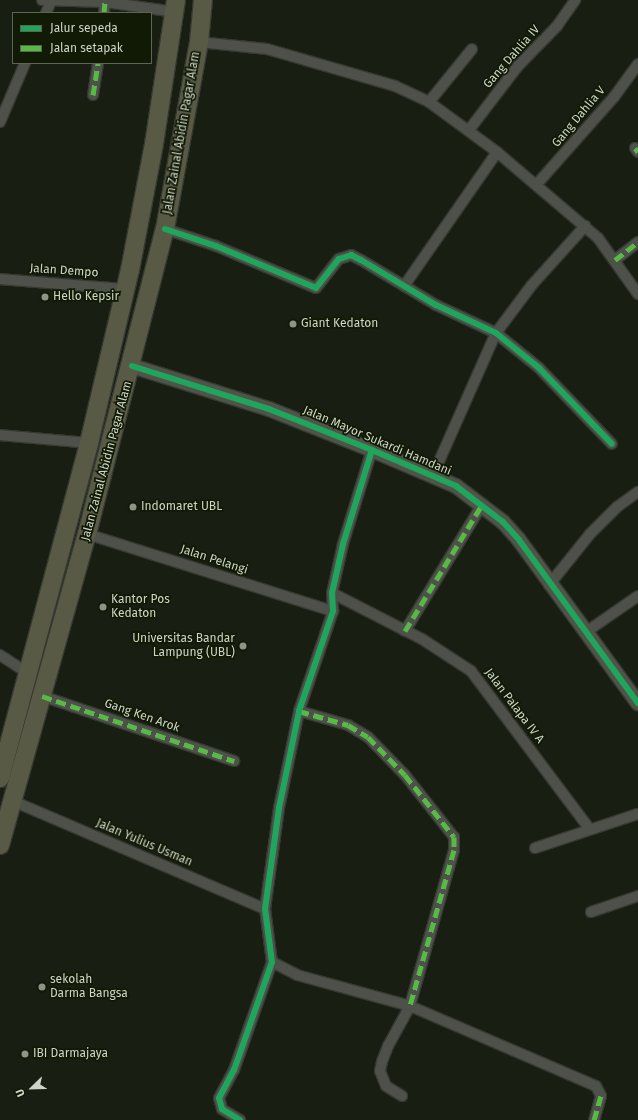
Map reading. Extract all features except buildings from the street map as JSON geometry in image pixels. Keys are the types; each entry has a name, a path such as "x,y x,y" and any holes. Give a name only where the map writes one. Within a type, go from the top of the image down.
{"highway":[{"name":"Jalan Zainal Abidin Pagar Alam","path":"0,845 87,534 132,366 165,229 199,42 203,0"},
{"name":"Jalan Zainal Abidin Pagar Alam","path":"0,778 90,443 125,289 151,165 175,6"}],"street":[{"name":"Gang Dahlia IV","path":"469,130 518,66 557,26 575,0"},
{"path":"46,12 47,1 104,2 175,6"},
{"path":"104,2 104,12"},
{"path":"199,42 267,49 395,86 429,102 497,152 585,226 615,260 638,294"},
{"path":"429,102 472,49"},
{"path":"0,122 3,110 25,64"},
{"path":"93,95 98,64"},
{"name":"Gang Dahlia V","path":"536,184 609,103 638,64"},
{"path":"404,286 497,152"},
{"path":"433,475 496,333 531,286 585,226"},
{"path":"165,229 216,246 316,288 339,259 351,255 436,305 496,333 539,368 612,444"},
{"path":"615,260 638,242"},
{"name":"Jalan Dempo","path":"0,279 125,289"},
{"name":"Jalan Mayor Sukardi Hamdani","path":"132,366 269,409 433,475 456,486 482,505 519,540 549,585 635,695"},
{"path":"0,436 90,443"},
{"path":"227,1120 222,1109 221,1093 234,1070 272,962 265,909 279,808 299,711 333,612 332,593 343,544 372,450"},
{"path":"549,585 590,534 617,507 638,492"},
{"path":"405,631 482,505"},
{"name":"Jalan Pelangi","path":"87,534 333,612"},
{"name":"Jalan Palapa IV A","path":"332,593 405,631 463,664 480,680 589,828"},
{"path":"586,632 638,596"},
{"path":"0,655 28,673"},
{"name":"Gang Ken Arok","path":"42,696 234,761"},
{"path":"299,711 348,725 368,737 405,775 454,836 454,850 410,1006 388,1046 380,1071 386,1086 402,1096"},
{"name":"Jalan Yulius Usman","path":"13,801 265,909"},
{"path":"535,848 589,828 638,814"},
{"path":"591,912 638,896"},
{"path":"272,962 305,977 410,1006 596,1086 602,1096 594,1120"},
{"path":"222,1109 240,1120"}],"marked path":[{"path":"104,12 105,2"},
{"path":"93,95 98,64"},
{"path":"635,148 638,152"},
{"path":"615,260 638,242"},
{"path":"405,631 482,505"},
{"path":"42,696 234,761"},
{"path":"299,711 348,725 368,737 405,775 454,837 454,850 410,1006"},
{"path":"594,1120 601,1096"}],"cycle path":[{"path":"165,229 216,246 316,288 339,259 351,255 436,305 496,333 539,368 612,444"},
{"path":"132,366 269,409 372,450 456,486 503,522 519,540 638,703"},
{"path":"240,1120 222,1109 219,1098 234,1070 272,962 265,909 279,808 299,711 333,611 332,593 343,544 372,450"}],"place":[{"name":"Hello Kepsir","path":"45,297"},
{"name":"Giant Kedaton","path":"293,324"},
{"name":"Indomaret UBL","path":"133,507"},
{"name":"Kantor Pos Kedaton","path":"103,607"},
{"name":"Universitas Bandar Lampung (UBL)","path":"243,646"},
{"name":"sekolah Darma Bangsa","path":"42,987"},
{"name":"IBI Darmajaya","path":"25,1054"}]}
